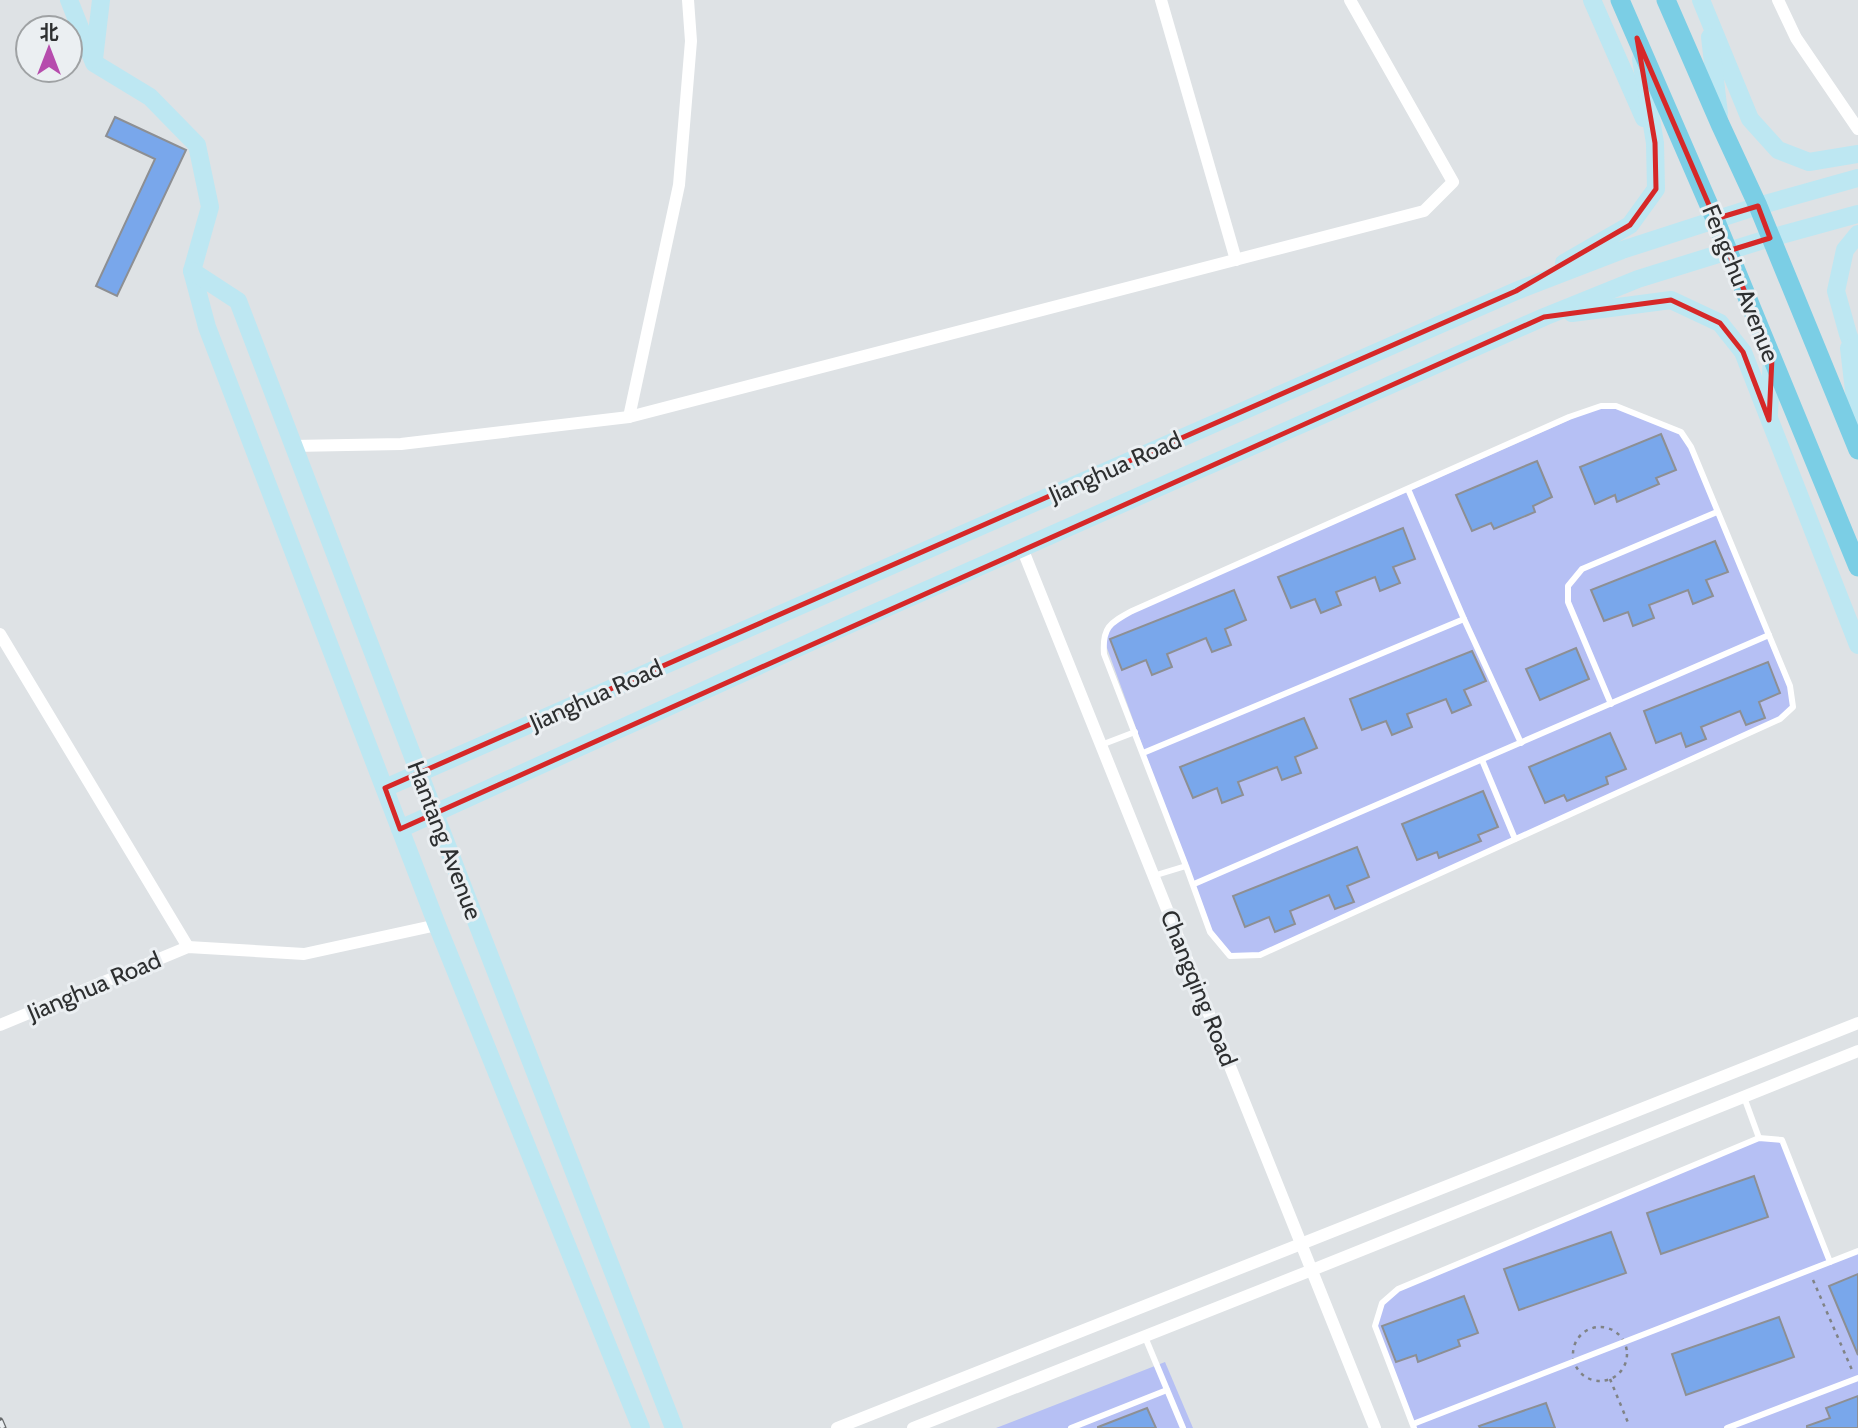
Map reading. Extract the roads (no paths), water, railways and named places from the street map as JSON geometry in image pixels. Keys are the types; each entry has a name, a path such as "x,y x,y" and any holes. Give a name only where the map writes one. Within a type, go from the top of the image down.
{"main road":[{"path":"69,0 93,63 150,97 197,145 210,207 192,271"},
{"path":"93,63 101,0"},
{"path":"1592,0 1655,143"},
{"name":"Fengchu Avenue","path":"1620,0 1716,219 1858,567"},
{"name":"Fengchu Avenue","path":"1666,0 1758,206 1858,450"},
{"path":"1705,8 1720,124"},
{"path":"1705,8 1751,119 1778,150 1809,162 1858,154"},
{"path":"1516,291 1630,225 1656,189 1655,143 1637,38"},
{"name":"Jianghua Road","path":"384,788 1516,291 1622,250 1716,219 1857,179"},
{"name":"Jianghua Road","path":"400,829 1022,548 1544,317 1638,279 1858,214"},
{"path":"1858,234 1845,250 1836,291 1858,360"},
{"name":"Hantang Avenue","path":"192,271 237,301 674,1428"},
{"name":"Hantang Avenue","path":"192,271 207,327 384,788 641,1428"},
{"path":"1544,317 1671,300 1720,323 1743,352 1858,645"},
{"path":"1848,334 1858,425"},
{"path":"1769,420 1772,358"}],"street":[{"path":"629,417 679,185 691,41 688,0"},
{"path":"1161,0 1236,260"},
{"path":"293,446 401,444 629,417 1424,211 1453,182 1350,0"},
{"path":"1778,0 1796,38 1858,129"},
{"name":"Changqing Road","path":"1022,548 1375,1428"},
{"path":"0,634 188,947"},
{"name":"Jianghua Road","path":"0,1025 188,947 304,954 438,925"},
{"path":"837,1428 1858,1023"},
{"path":"913,1428 1858,1051"}],"lane":[{"path":"1601,406 1616,406 1681,432 1690,447 1790,686 1793,707 1780,719 1260,954 1230,956 1210,932 1104,653 1103,637 1112,622 1132,611 1408,489 1569,417 1601,406"},
{"path":"1408,489 1521,743"},
{"path":"1611,704 1568,602 1568,586 1582,569 1717,512"},
{"path":"1143,753 1464,619"},
{"path":"1194,884 1769,635"},
{"path":"1101,745 1135,732"},
{"path":"1482,760 1515,839"},
{"path":"1153,876 1186,866"},
{"path":"1744,1097 1759,1138"},
{"path":"1830,1262 1782,1140 1759,1138 1398,1289 1382,1303 1375,1326 1414,1426 1858,1251"},
{"path":"1145,1337 1182,1428"},
{"path":"1727,1428 1855,1375"},
{"path":"1071,1428 1167,1390"}],"railway":[{"path":"0,1421 3,1428"}]}
